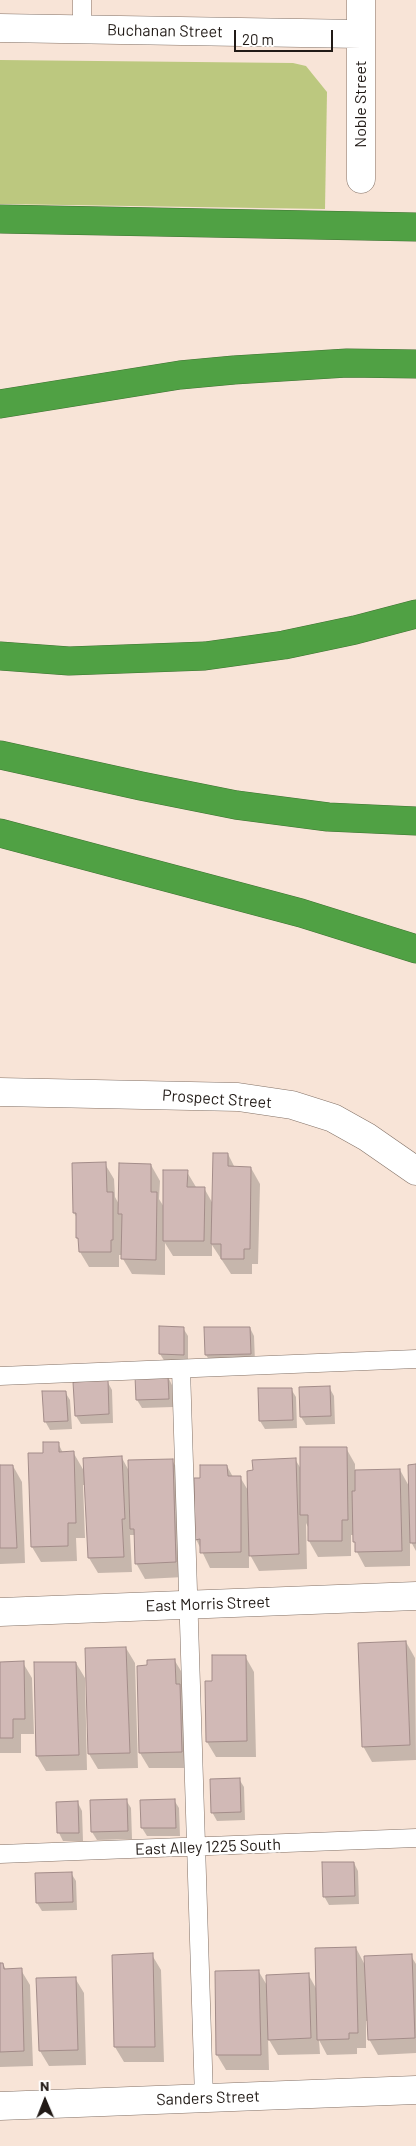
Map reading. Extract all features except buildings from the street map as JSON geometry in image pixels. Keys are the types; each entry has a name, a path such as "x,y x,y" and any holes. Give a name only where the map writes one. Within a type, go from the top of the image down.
{"highway":[{"path":"0,218 416,227"},
{"path":"0,404 180,375 347,363 416,364"},
{"path":"0,656 70,661 205,656 284,645 355,630 416,614"},
{"path":"0,755 236,805 328,817 416,821"},
{"path":"0,834 302,913 416,949"}],"street":[{"name":"Noble Street","path":"361,0 361,179"},
{"name":"Buchanan Street","path":"0,28 361,34"},
{"name":"Prospect Street","path":"0,1092 238,1097 292,1105 338,1121 367,1136 416,1171"},
{"name":"East Morris Street","path":"0,1612 416,1596"},
{"name":"Sanders Street","path":"0,2106 416,2090"}],"lane":[{"path":"82,0 82,30"},
{"path":"0,1376 416,1359"},
{"path":"181,1369 204,2098"},
{"name":"East Alley 1225 South","path":"0,1854 416,1838"}],"green space":[{"path":"0,60 293,63 306,66 327,92 325,209 0,204"}]}
